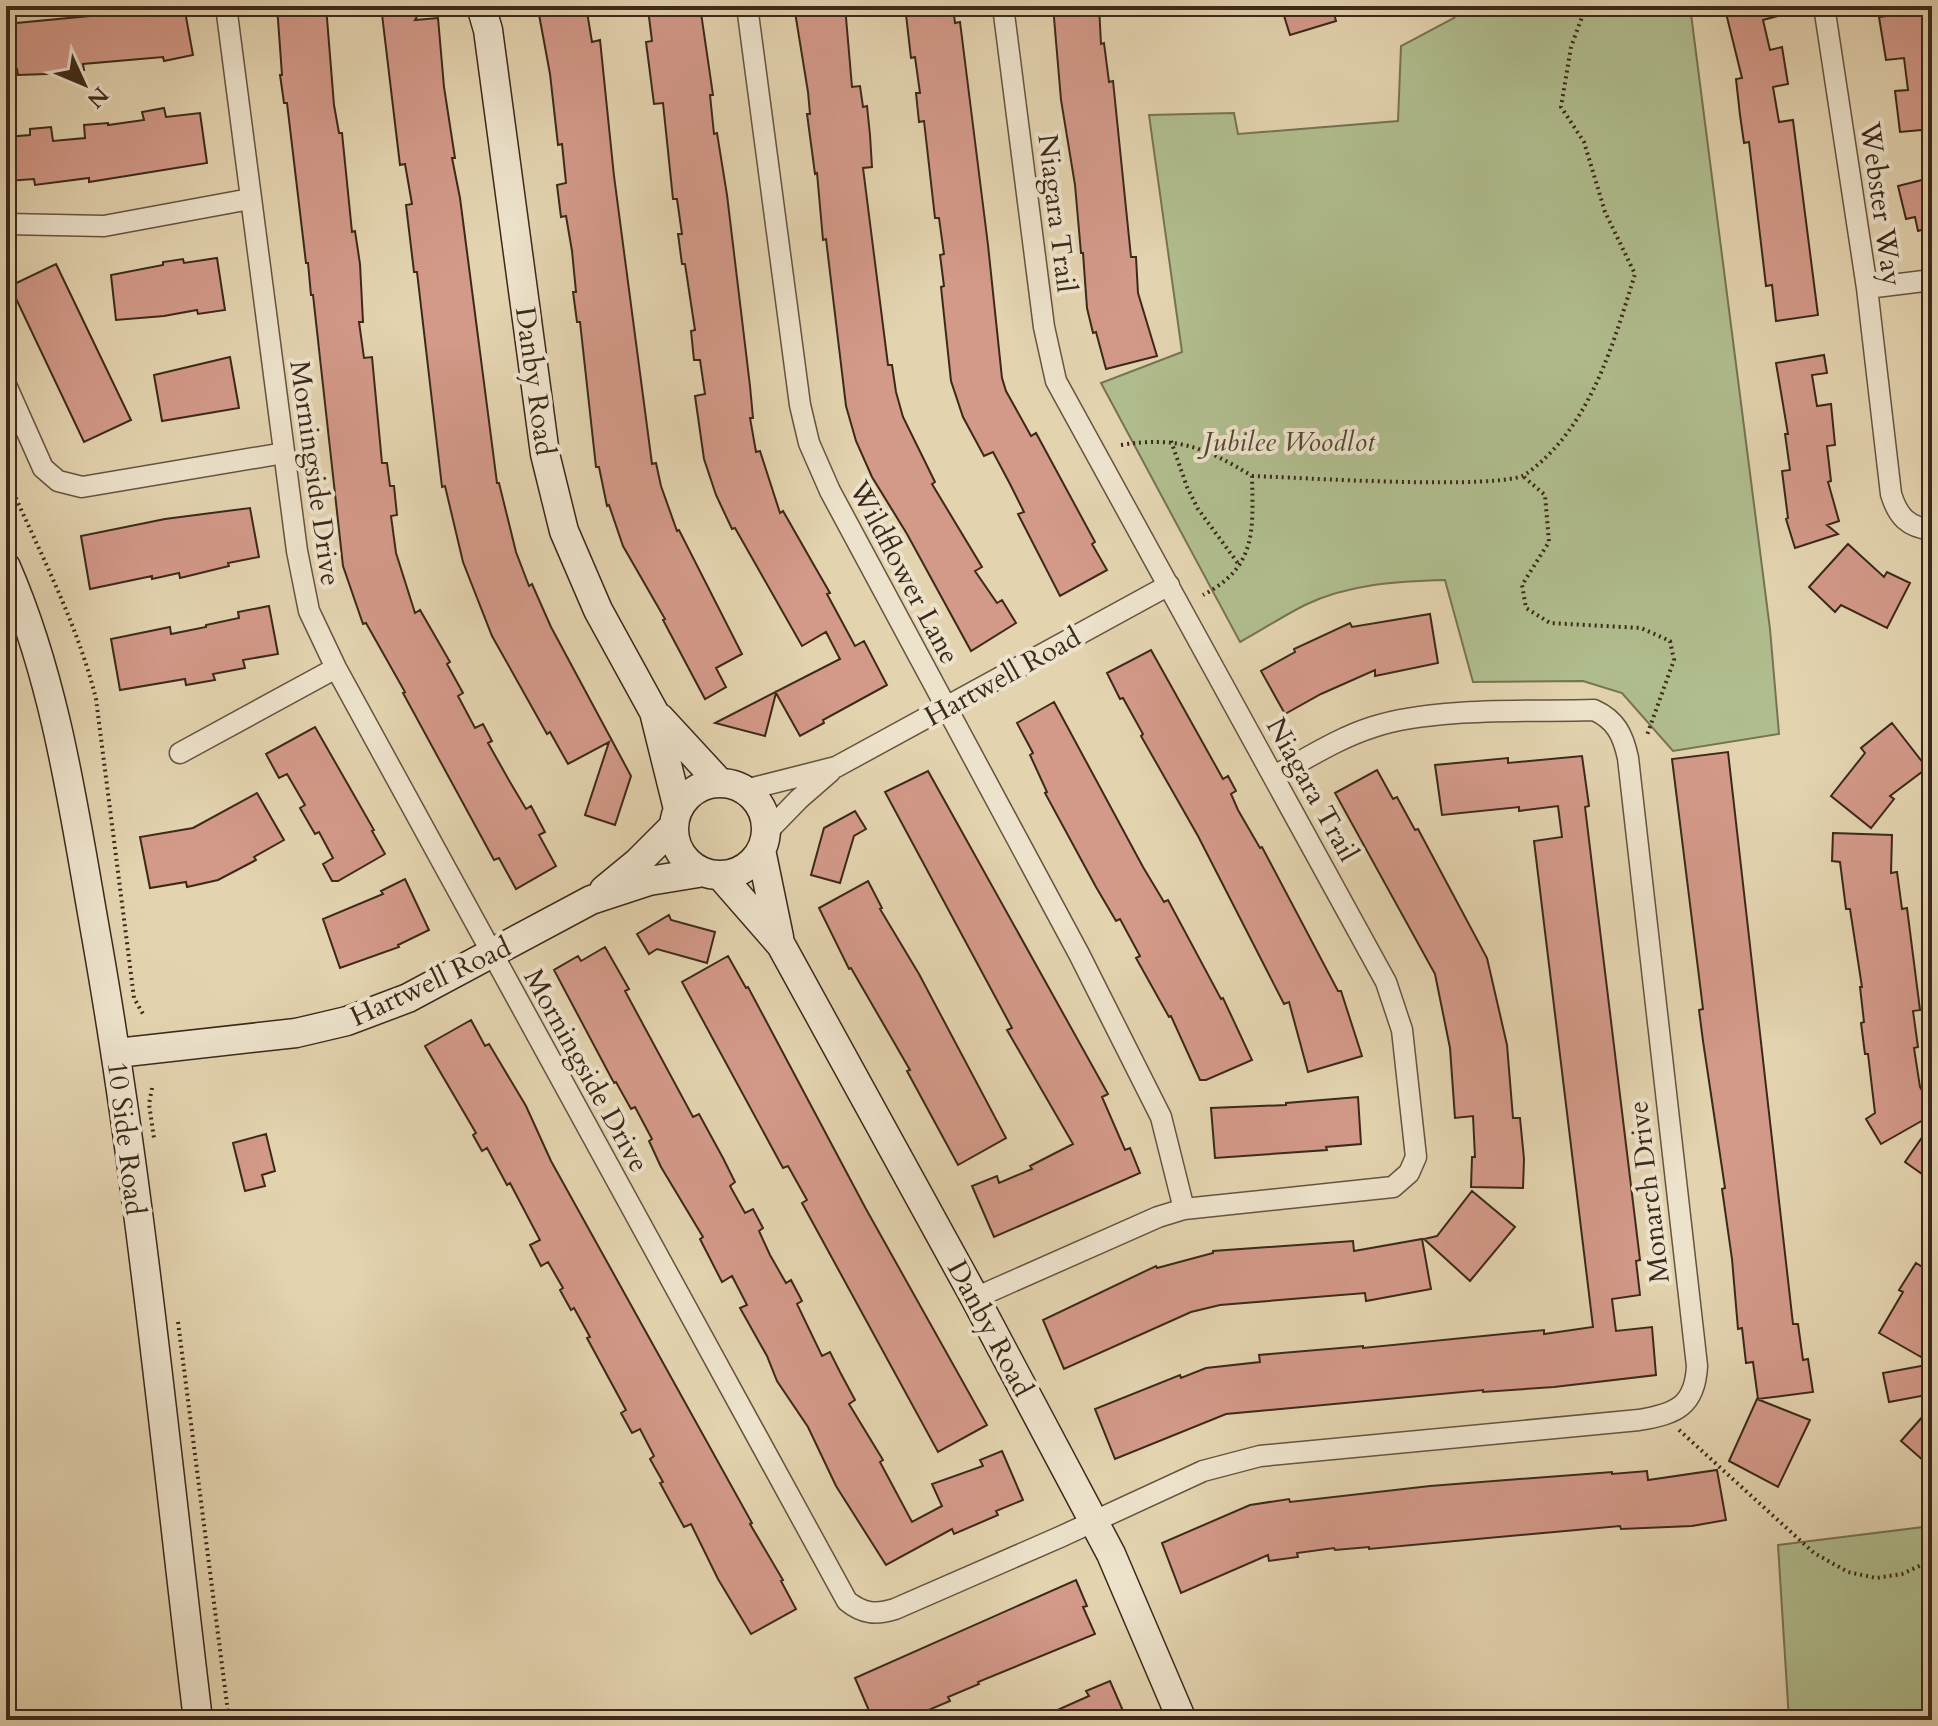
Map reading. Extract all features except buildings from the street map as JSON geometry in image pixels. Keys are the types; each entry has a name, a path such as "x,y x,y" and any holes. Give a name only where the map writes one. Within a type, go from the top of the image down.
{"street":[{"name":"Morningside Drive","path":"226,6 305,596 321,639 847,1601 858,1609 873,1613 895,1609 1094,1521"},
{"name":"Wildflower Lane","path":"747,6 803,425 830,491 1079,954 1161,1117 1184,1209"},
{"name":"Niagara Trail","path":"975,1298 1158,1217 1184,1209 1373,1192 1393,1187 1409,1173 1416,1157 1404,1044 1398,1011 1386,982 1056,381 1044,327 1003,6"},
{"name":"Webster Way","path":"1824,6 1867,288 1891,494 1896,511 1905,522 1915,528 1932,530"},
{"name":"Danby Road","path":"487,14 545,454 564,531 598,610 654,712 676,817"},
{"path":"6,224 104,226 250,199"},
{"path":"1867,288 1932,280"},
{"path":"6,385 43,468 58,481 71,486 82,487 284,453"},
{"name":"10 Side Road","path":"6,567 43,674 68,778 117,1053 198,1720"},
{"name":"Hartwell Road","path":"763,842 799,799 836,767 1169,585"},
{"path":"180,753 336,668"},
{"name":"Monarch Drive","path":"1274,776 1373,726 1415,718 1594,710 1616,724 1624,739 1628,758 1697,1366 1696,1389 1683,1404 1663,1416"},
{"name":"Danby Road","path":"654,712 733,786"},
{"name":"Hartwell Road","path":"733,786 836,767"},
{"path":"733,786 762,810 763,842 744,868 712,874 689,864 679,851 676,817 696,790 733,786"},
{"name":"Hartwell Road","path":"117,1053 296,1033 347,1021 408,998 591,900 638,862 676,817"},
{"name":"Danby Road","path":"763,842 781,945"},
{"name":"Hartwell Road","path":"591,900 649,881 712,874"},
{"name":"Danby Road","path":"712,874 781,945 1094,1521 1182,1720"},
{"path":"1094,1521 1203,1471 1260,1456 1663,1416"}],"path":[{"path":"1121,445 1171,441 1199,447 1252,476 1470,482 1524,477 1565,437 1595,388 1635,274 1605,212 1584,142 1561,107 1571,47 1586,6"},
{"path":"1171,441 1198,509 1240,566"},
{"path":"6,476 65,609 96,699 134,998 143,1014"},
{"path":"1203,595 1240,566 1249,547 1252,476"},
{"path":"1524,477 1545,495 1549,542 1522,585 1526,608 1550,623 1641,628 1670,641 1674,660 1647,735"},
{"path":"152,1088 149,1104 155,1151"},
{"path":"176,1309 229,1720"},
{"path":"1663,1416 1814,1553 1848,1572 1876,1578 1902,1574 1932,1560"}],"green space":[{"name":"Jubilee Woodlot","path":"1462,6 1690,6 1770,629 1779,734 1673,751 1622,693 1583,681 1473,682 1445,580 1392,583 1339,592 1305,605 1240,642 1101,383 1182,352 1149,115 1234,113 1238,134 1398,121 1401,46 1454,18"},
{"path":"1932,1526 1932,1720 1789,1720 1778,1545"}]}
